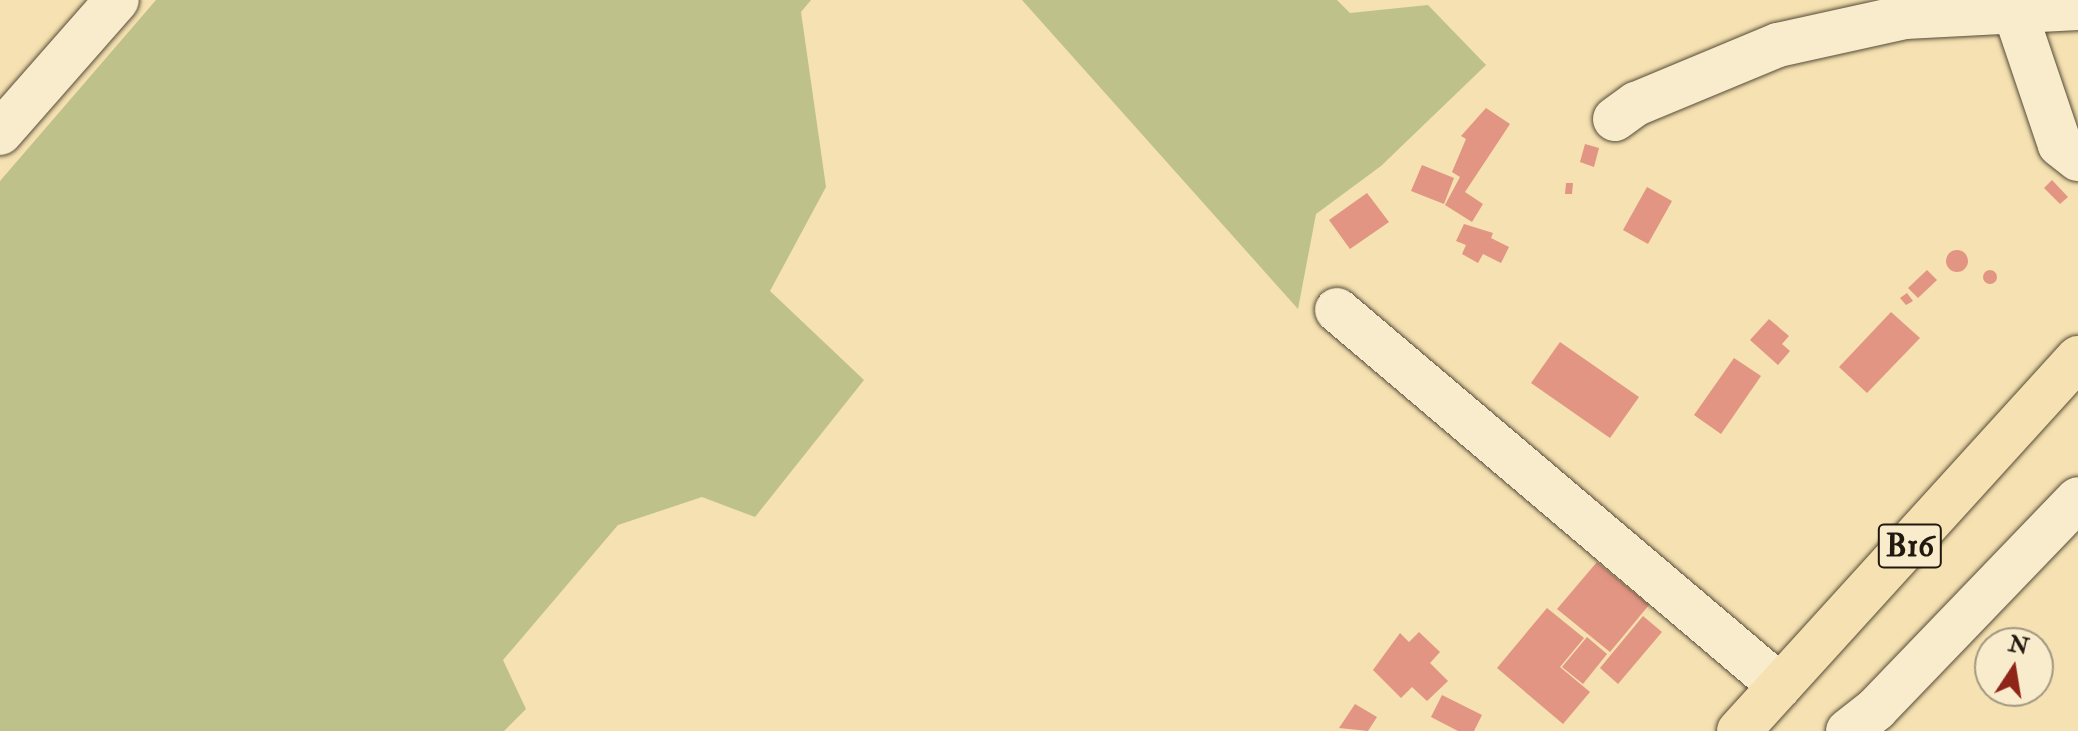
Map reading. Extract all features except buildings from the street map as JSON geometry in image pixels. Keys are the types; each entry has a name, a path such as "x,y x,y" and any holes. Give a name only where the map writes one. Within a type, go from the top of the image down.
{"main road":[{"name":"B16","path":"1739,731 2078,358"}],"street":[{"path":"0,133 117,0"},
{"path":"1615,119 1648,98 1778,45 1905,17 2078,8"},
{"path":"2015,12 2060,145 2078,159"},
{"path":"1337,310 1780,686"},
{"path":"1848,731 1908,677 2078,499"}],"green space":[{"path":"156,0 811,0 801,12 826,187 770,291 864,380 755,517 702,497 618,525 503,660 526,709 504,731 0,731 0,181"},
{"path":"1022,0 1337,0 1350,13 1428,5 1486,65 1381,166 1316,214 1298,309"}]}
